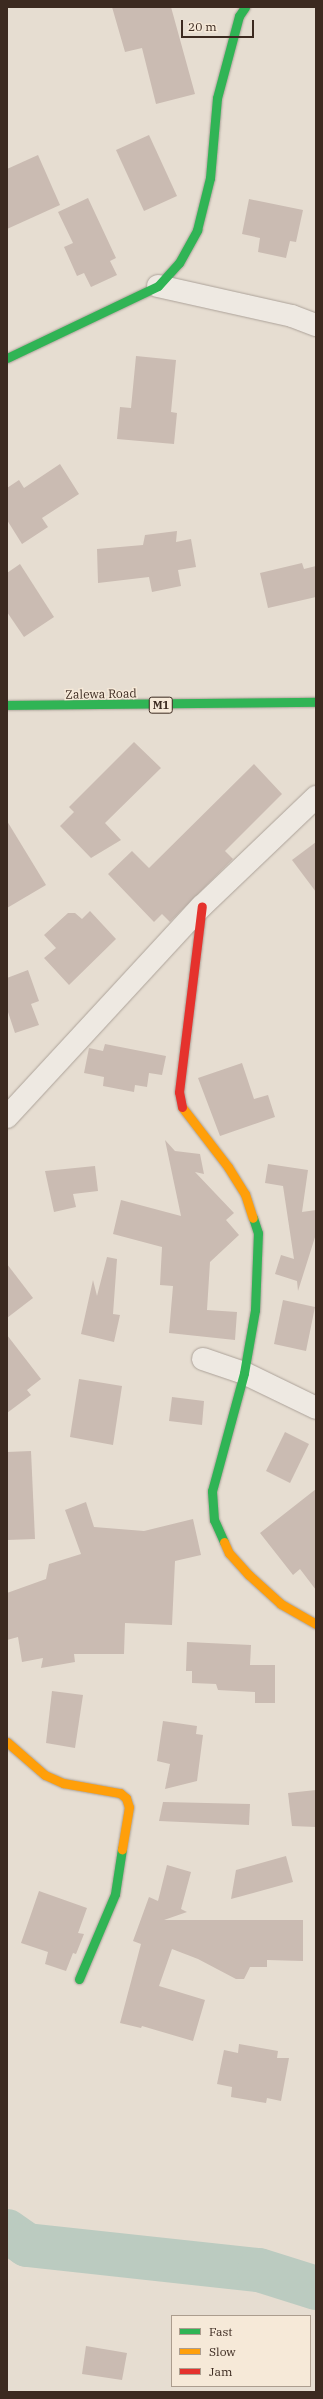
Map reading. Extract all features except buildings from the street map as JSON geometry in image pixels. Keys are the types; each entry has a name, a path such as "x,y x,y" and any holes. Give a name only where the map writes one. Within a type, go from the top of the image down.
{"main road":[{"path":"7,358 158,286 179,263 197,230 210,178 217,98 239,16 245,7"},
{"name":"Zalewa Road","path":"7,705 316,702"},
{"path":"202,906 179,1092 182,1107 228,1167 245,1194 258,1233 254,1310 244,1373 212,1492 214,1520 228,1553 249,1575 281,1604 316,1624"},
{"path":"7,1742 45,1775 63,1783 120,1793 126,1798 129,1807 115,1894 79,1978"}],"street":[{"path":"158,286 292,316 316,325"},
{"path":"7,1117 202,906 316,797"},
{"path":"203,1359 244,1373 316,1408"}],"waterway":[{"path":"7,2231 27,2245 259,2270 316,2288"}],"traffic: fast":[{"path":"7,358 158,286 179,263 197,230 210,178 217,98 239,16 245,7"},
{"path":"7,705 316,702"},
{"path":"224,1542 214,1520 212,1491 244,1373 255,1310 258,1233 253,1218"},
{"path":"79,1979 115,1894 122,1849"}],"traffic: slow":[{"path":"182,1107 228,1167 245,1194 253,1218"},
{"path":"224,1542 229,1553 249,1575 281,1604 316,1624"},
{"path":"7,1742 45,1775 63,1783 120,1793 126,1798 129,1807 122,1849"}],"traffic: jam":[{"path":"182,1107 179,1092 202,906"}]}
